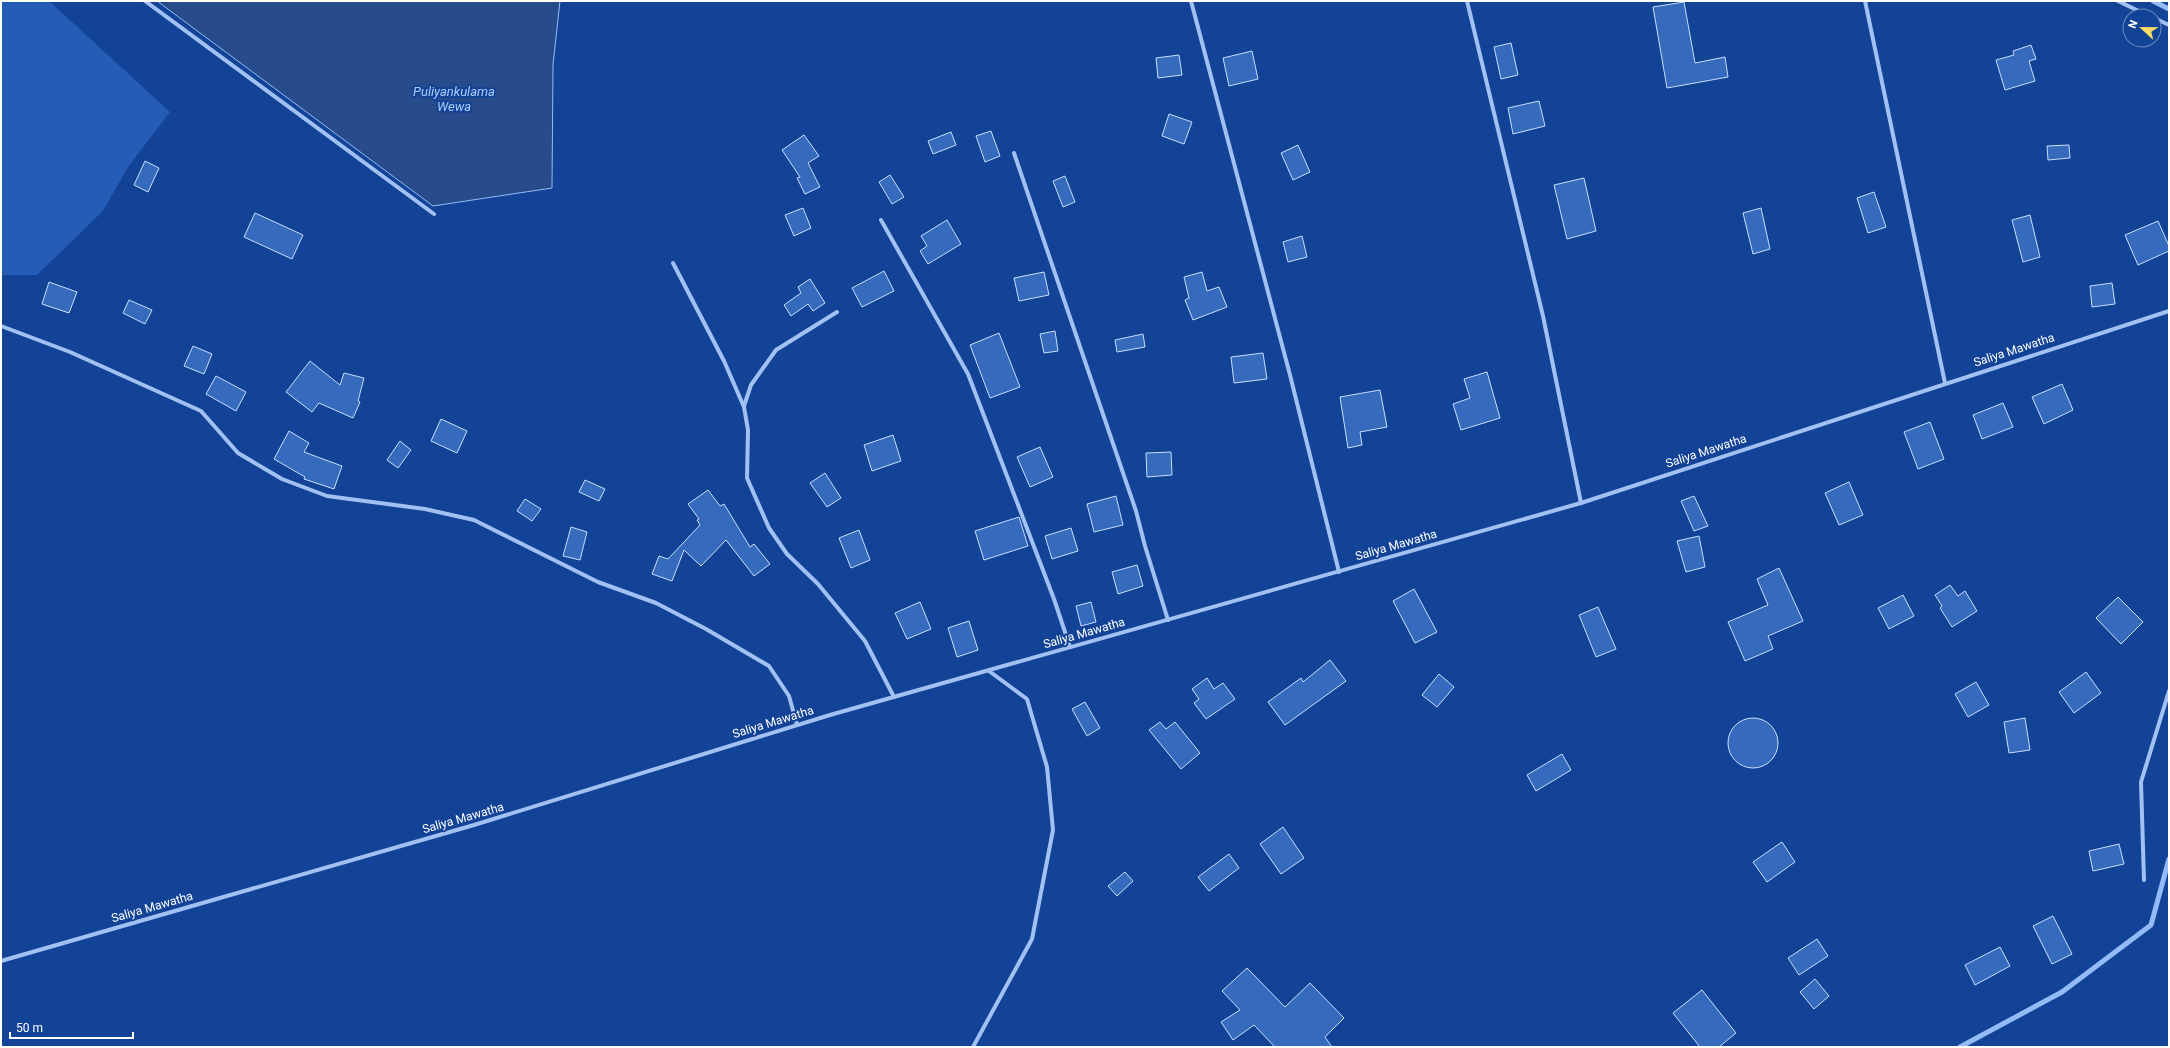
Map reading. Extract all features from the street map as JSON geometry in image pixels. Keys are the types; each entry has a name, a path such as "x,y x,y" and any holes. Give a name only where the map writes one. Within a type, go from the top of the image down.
{"street":[{"path":"145,1 434,214"},
{"path":"1191,1 1284,352 1339,572"},
{"path":"1467,1 1543,316 1581,503"},
{"path":"1865,1 1945,383"},
{"path":"2118,1 2132,8"},
{"path":"1014,153 1136,512 1168,620"},
{"path":"881,220 968,374 1051,591 1070,647"},
{"path":"673,263 724,361 744,407 748,430 747,478 769,528 787,554 818,584 865,641 894,697"},
{"name":"Saliya Mawatha","path":"1,961 474,825 894,697 1581,503 2169,311"},
{"path":"744,407 751,385 776,350 837,312"},
{"path":"1,326 70,352 201,411 238,452 282,479 327,496 425,509 474,520 598,582 656,603 769,666 789,696 797,726"},
{"path":"973,1047 1032,939 1053,830 1047,767 1027,699 989,671"},
{"path":"2144,880 2144,836 2141,782 2169,692"}],"shaded area":[{"path":"2,1 49,1 170,112 128,167 103,211 37,275 1,275"}],"water":[{"name":"Puliyankulama Wewa","path":"157,1 560,1 553,65 552,188 433,206"}],"building":[{"path":"1684,2 1695,63 1725,57 1728,77 1667,88 1653,7"},
{"path":"1511,43 1518,75 1501,79 1494,47"},
{"path":"2031,45 2036,59 2029,61 2035,81 2005,90 1996,60 2014,55 2013,51"},
{"path":"1252,51 1258,79 1229,86 1223,58"},
{"path":"1179,55 1182,75 1158,78 1156,58"},
{"path":"1539,101 1545,126 1513,134 1508,108"},
{"path":"1169,114 1192,122 1184,144 1162,136"},
{"path":"991,131 1000,156 985,162 976,136"},
{"path":"951,132 956,145 933,154 928,141"},
{"path":"804,135 819,156 808,163 820,187 805,194 797,178 800,177 782,150"},
{"path":"1298,145 1310,172 1293,180 1281,153"},
{"path":"2069,145 2070,158 2048,160 2047,146"},
{"path":"145,161 159,168 148,192 134,185"},
{"path":"890,175 904,197 892,204 879,182"},
{"path":"1065,176 1075,202 1063,207 1053,181"},
{"path":"1584,178 1596,231 1567,239 1554,185"},
{"path":"1874,192 1886,227 1868,233 1857,198"},
{"path":"803,208 811,228 794,236 785,215"},
{"path":"1761,208 1770,249 1753,254 1743,213"},
{"path":"255,213 303,235 292,259 244,237"},
{"path":"2030,215 2040,257 2023,262 2012,220"},
{"path":"947,220 961,244 928,264 920,251 927,246 921,236"},
{"path":"2158,221 2169,246 2169,251 2138,265 2125,235"},
{"path":"1302,236 1307,257 1288,262 1283,242"},
{"path":"884,271 894,291 862,307 852,288"},
{"path":"1044,272 1049,295 1019,301 1014,278"},
{"path":"1202,272 1207,291 1219,287 1227,307 1193,320 1185,300 1189,298 1184,277"},
{"path":"810,279 825,303 813,311 808,304 791,316 784,305 801,293 798,287"},
{"path":"49,282 77,292 69,313 42,304"},
{"path":"2112,283 2115,304 2092,307 2090,286"},
{"path":"129,300 152,310 145,324 123,313"},
{"path":"1055,331 1058,351 1044,353 1040,334"},
{"path":"999,333 1020,387 990,398 970,345"},
{"path":"1143,334 1145,347 1117,352 1115,340"},
{"path":"193,346 212,354 204,374 184,366"},
{"path":"1263,353 1267,379 1234,383 1231,357"},
{"path":"310,361 340,385 344,373 364,378 358,401 360,402 353,418 319,403 312,412 286,392"},
{"path":"1487,372 1500,418 1461,430 1453,404 1470,398 1464,379"},
{"path":"216,376 246,392 236,411 206,394"},
{"path":"2062,384 2073,410 2044,424 2032,397"},
{"path":"1380,390 1387,427 1360,432 1362,445 1348,448 1340,397"},
{"path":"2003,403 2013,427 1982,439 1973,415"},
{"path":"441,419 467,431 457,453 431,441"},
{"path":"1930,422 1944,459 1918,469 1904,432"},
{"path":"289,431 309,443 304,452 342,466 334,489 304,479 305,477 274,459"},
{"path":"893,435 901,461 872,471 864,445"},
{"path":"400,441 411,450 398,468 387,460"},
{"path":"1040,447 1053,477 1030,487 1017,457"},
{"path":"1171,452 1172,475 1147,477 1146,453"},
{"path":"825,473 841,498 827,507 810,483"},
{"path":"585,480 605,489 599,501 579,492"},
{"path":"1849,482 1863,515 1839,525 1825,493"},
{"path":"708,490 720,506 724,504 750,547 754,544 770,564 754,576 726,540 701,566 684,550 672,581 652,574 659,556 668,559 700,525 697,520 699,519 688,504"},
{"path":"1116,496 1123,525 1094,532 1087,504"},
{"path":"1694,496 1708,526 1694,531 1681,501"},
{"path":"525,499 541,509 532,521 517,511"},
{"path":"1019,517 1028,546 984,560 975,531"},
{"path":"571,527 587,532 580,560 563,556"},
{"path":"1071,528 1078,551 1052,559 1045,536"},
{"path":"859,530 870,560 851,568 839,538"},
{"path":"1699,536 1705,567 1686,572 1677,541"},
{"path":"1137,565 1143,586 1118,594 1112,572"},
{"path":"1779,568 1803,621 1768,636 1773,649 1745,661 1728,622 1768,605 1757,579"},
{"path":"1950,585 1958,596 1965,591 1977,611 1952,627 1940,608 1942,606 1935,595"},
{"path":"1414,589 1437,632 1415,643 1393,601"},
{"path":"1903,595 1914,616 1889,629 1878,608"},
{"path":"2118,597 2143,622 2121,644 2096,618"},
{"path":"920,602 931,629 907,639 895,613"},
{"path":"1091,602 1096,622 1081,626 1076,606"},
{"path":"1598,607 1616,649 1596,657 1579,615"},
{"path":"969,621 978,650 957,657 948,628"},
{"path":"1330,660 1346,681 1285,725 1268,702 1301,678 1303,682"},
{"path":"2086,672 2101,693 2074,713 2059,692"},
{"path":"1439,674 1454,687 1437,707 1422,695"},
{"path":"1207,678 1214,689 1223,683 1235,699 1206,719 1194,703 1199,699 1192,689"},
{"path":"1976,682 1989,705 1968,717 1955,694"},
{"path":"1085,702 1100,728 1087,736 1072,709"},
{"path":"1753,718 1763,720 1771,725 1776,733 1778,743 1776,753 1771,761 1763,766 1753,768 1743,766 1735,761 1730,753 1728,743 1730,733 1735,725 1743,720"},
{"path":"2025,718 2030,750 2009,753 2004,722"},
{"path":"1160,722 1166,729 1175,722 1200,753 1181,769 1149,730"},
{"path":"1562,754 1571,770 1536,791 1527,775"},
{"path":"1283,827 1304,858 1281,874 1260,844"},
{"path":"1782,842 1795,862 1767,882 1753,862"},
{"path":"2119,844 2124,864 2093,871 2089,851"},
{"path":"1229,854 1239,868 1209,891 1198,877"},
{"path":"1125,872 1133,881 1117,896 1108,886"},
{"path":"2053,916 2072,954 2052,964 2033,926"},
{"path":"1817,939 1828,956 1799,975 1788,958"},
{"path":"2000,947 2010,966 1975,985 1965,965"},
{"path":"1247,968 1285,1007 1310,983 1344,1018 1325,1037 1332,1047 1275,1047 1254,1025 1233,1040 1221,1022 1240,1010 1222,991"},
{"path":"1815,979 1829,996 1814,1009 1800,992"},
{"path":"1702,990 1736,1033 1719,1047 1700,1047 1673,1013"}],"waterway":[{"path":"2153,1 2169,9"},
{"path":"1960,1047 2062,992 2151,925 2169,859"}]}
